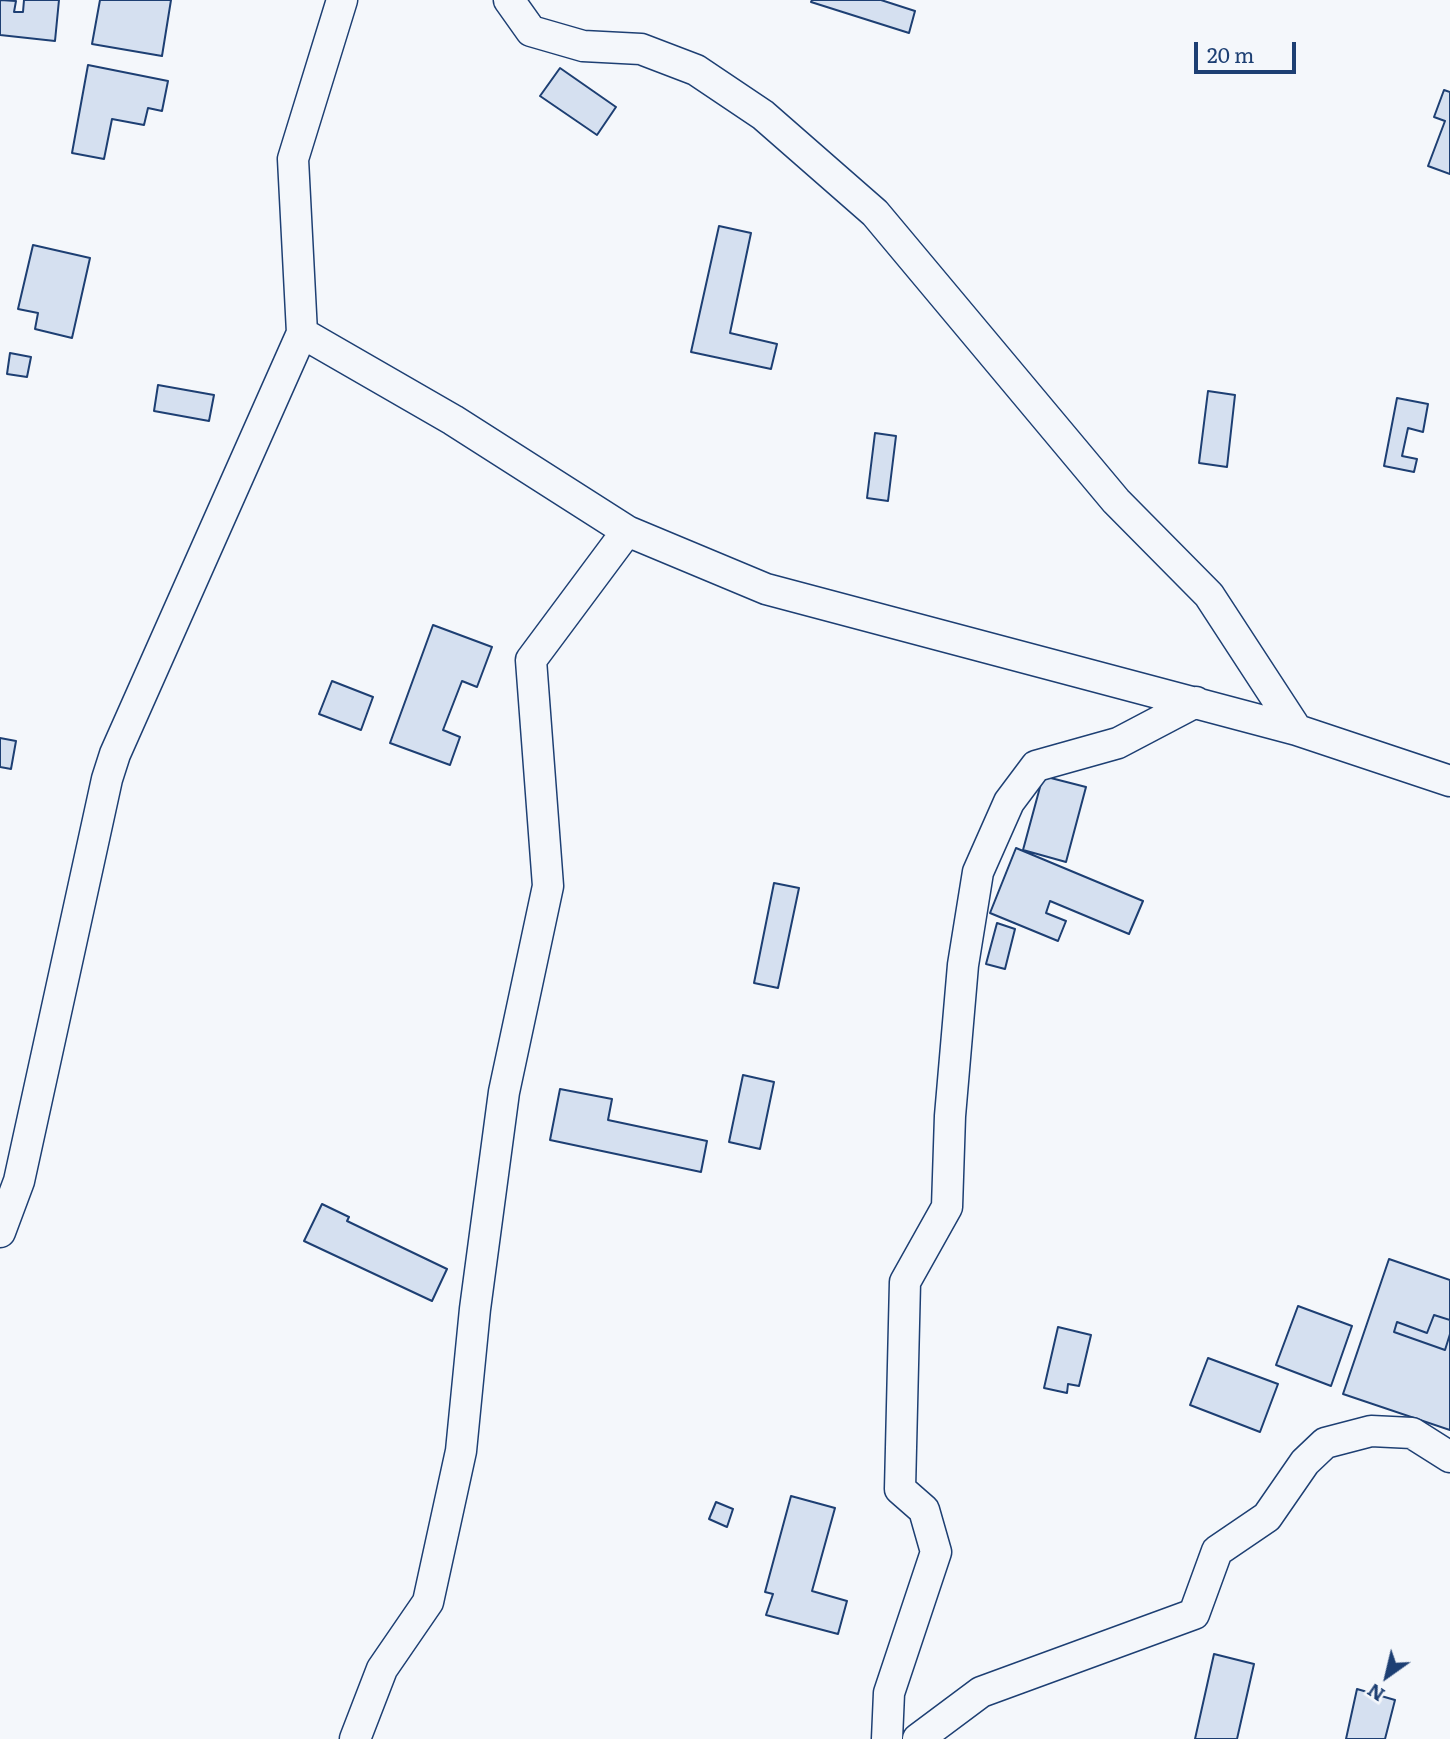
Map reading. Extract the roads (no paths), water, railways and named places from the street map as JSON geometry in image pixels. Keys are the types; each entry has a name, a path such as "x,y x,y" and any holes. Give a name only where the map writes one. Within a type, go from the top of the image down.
{"street":[{"path":"0,1232 19,1181 107,779 115,754 302,333 293,159 342,0"},
{"path":"509,0 531,31 583,46 641,49 696,70 763,115 876,213 1116,501 1209,596 1297,730"},
{"path":"302,333 453,420 627,531 766,589 1297,730 1450,781"},
{"path":"355,1739 382,1669 428,1602 461,1451 475,1309 504,1091 548,886 531,660 627,531"},
{"path":"887,1739 889,1693 936,1552 924,1510 900,1489 905,1282 947,1208 950,1116 963,965 978,872 1009,803 1036,766 1118,743 1196,702"},
{"path":"918,1739 981,1692 1194,1614 1217,1551 1267,1517 1305,1462 1325,1443 1371,1431 1412,1433 1450,1457"}]}
